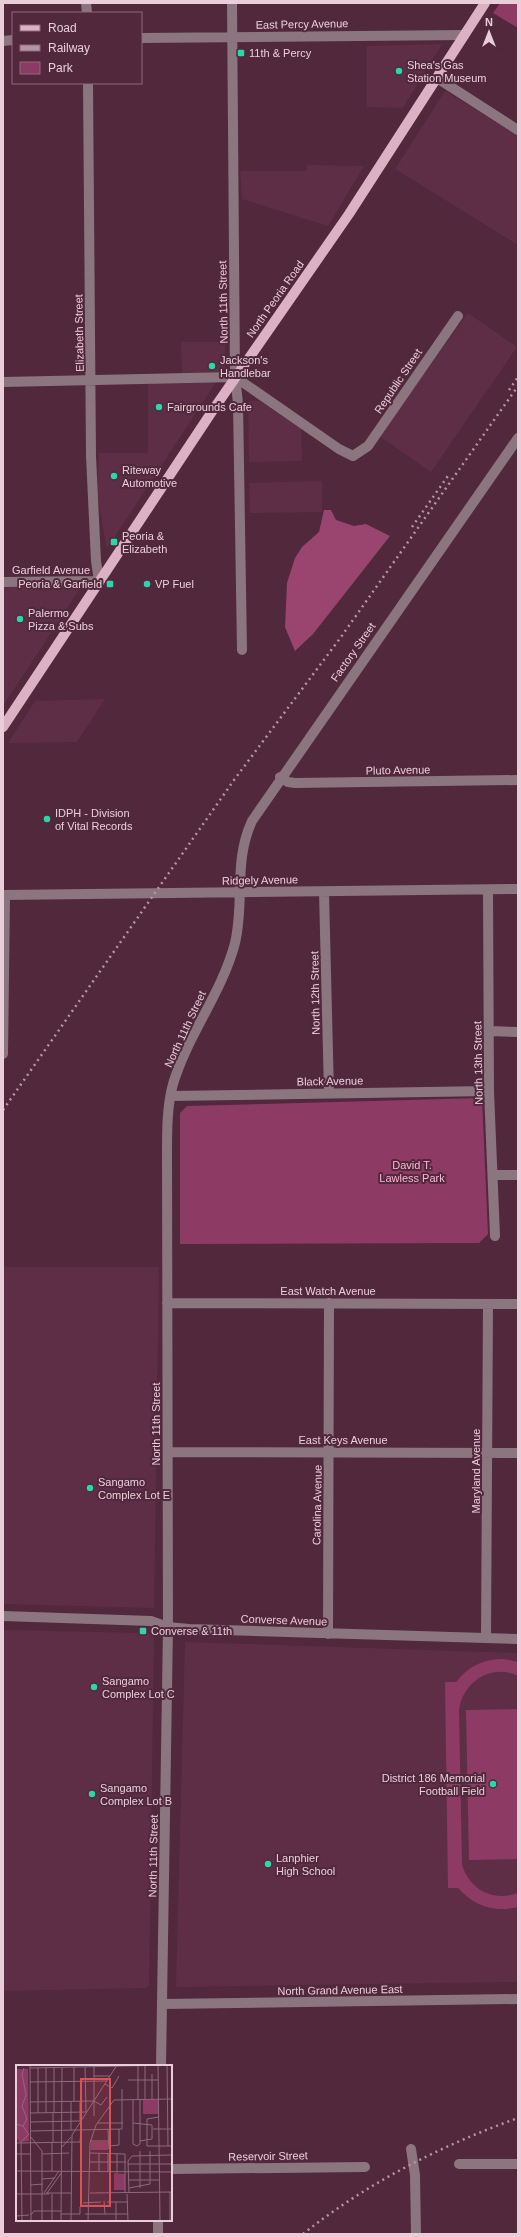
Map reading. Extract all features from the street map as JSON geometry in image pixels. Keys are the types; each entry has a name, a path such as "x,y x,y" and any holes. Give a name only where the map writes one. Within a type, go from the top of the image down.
{"main road":[{"name":"North Peoria Road","path":"3,728 235,377 345,220 485,3"}],"street":[{"name":"North 11th Street","path":"232,3 235,377 238,403 242,650"},
{"name":"East Percy Avenue","path":"142,38 464,35"},
{"path":"437,78 518,130"},
{"name":"Elizabeth Street","path":"88,84 91,456 96,561 99,581"},
{"name":"Republic Street","path":"235,377 339,449 353,456 368,446 458,316"},
{"path":"3,382 235,377"},
{"name":"Factory Street","path":"239,893 241,853 248,829 258,810 518,438"},
{"name":"Garfield Avenue","path":"3,582 99,581"},
{"name":"Pluto Avenue","path":"280,777 288,782 295,783 518,780"},
{"name":"Ridgely Avenue","path":"4,895 518,889"},
{"name":"North 13th Street","path":"488,890 489,1091 495,1236"},
{"name":"North 12th Street","path":"324,892 329,1093"},
{"name":"North 11th Street","path":"161,2065 168,1627 168,1114 171,1096 186,1051 229,962 238,926 239,893"},
{"path":"3,1054 4,895"},
{"path":"489,1031 518,1032"},
{"name":"Black Avenue","path":"171,1096 489,1091"},
{"path":"493,1175 518,1175"},
{"name":"East Watch Avenue","path":"167,1303 518,1304"},
{"name":"Carolina Avenue","path":"328,1634 329,1303"},
{"name":"Maryland Avenue","path":"486,1638 488,1304"},
{"name":"East Keys Avenue","path":"168,1452 518,1453"},
{"name":"Converse Avenue","path":"3,1616 151,1621 168,1627 328,1634 518,1639"},
{"name":"North Grand Avenue East","path":"163,2004 518,1999"},
{"path":"411,2149 415,2175 416,2234"},
{"path":"459,2164 518,2164"},
{"name":"Reservoir Street","path":"172,2169 364,2167"},
{"path":"158,2221 158,2234"}],"shaded area":[{"path":"442,44 403,108 367,107 367,46"},
{"path":"445,91 518,135 518,245 395,169"},
{"path":"307,165 364,166 328,226 242,199 240,171 306,171"},
{"path":"468,313 517,347 431,472 379,436"},
{"path":"181,342 225,342 225,371 108,547 106,546 97,491 99,453 148,453 148,374 182,373"},
{"path":"259,401 301,428 302,461 249,462 248,402"},
{"path":"322,481 322,512 250,513 249,483"},
{"path":"324,510 331,510 336,520 354,526 366,524 390,536 313,634 295,651 285,627 287,583 295,558 302,547 319,532"},
{"path":"3,587 81,587 3,706"},
{"path":"105,699 77,742 8,743 35,701"},
{"path":"3,1267 159,1267 154,1608 3,1604"},
{"path":"3,1630 147,1633 154,1636 149,1985 146,1988 3,1991"},
{"path":"185,1642 518,1653 518,1982 176,1987"}],"green space":[{"path":"500,3 518,3 518,28 493,13"},
{"name":"David T. Lawless Park","path":"482,1098 488,1234 479,1243 180,1244 180,1113 187,1106"},
{"path":"504,1659 518,1662 518,1676 498,1672 480,1678 466,1691 459,1710 462,1865 471,1881 484,1892 491,1895 500,1896 518,1893 518,1907 509,1909 493,1908 478,1904 458,1888 448,1888 445,1682 456,1682 461,1676 477,1664 490,1660"},
{"name":"District 186 Memorial Football Field","path":"518,1709 518,1859 469,1860 466,1710"}],"railway":[{"path":"509,390 518,377"},
{"path":"3,1110 234,780 341,637 518,386"},
{"path":"412,527 450,473"},
{"path":"303,2234 327,2215 353,2198 406,2167 461,2140 518,2118"}],"place":[{"name":"11th & Percy","path":"241,53"},
{"name":"Shea's Gas Station Museum","path":"399,71"},
{"name":"Jackson's Handlebar","path":"212,366"},
{"name":"Fairgrounds Cafe","path":"159,407"},
{"name":"Riteway Automotive","path":"114,476"},
{"name":"Peoria & Elizabeth","path":"114,542"},
{"name":"Peoria & Garfield","path":"110,584"},
{"name":"VP Fuel","path":"147,584"},
{"name":"Palermo Pizza & Subs","path":"20,619"},
{"name":"IDPH - Division of Vital Records","path":"47,819"},
{"name":"Sangamo Complex Lot E","path":"90,1488"},
{"name":"Converse & 11th","path":"143,1631"},
{"name":"Sangamo Complex Lot C","path":"94,1687"},
{"name":"District 186 Memorial Football Field","path":"493,1784"},
{"name":"Sangamo Complex Lot B","path":"92,1794"},
{"name":"Lanphier High School","path":"268,1864"}]}
